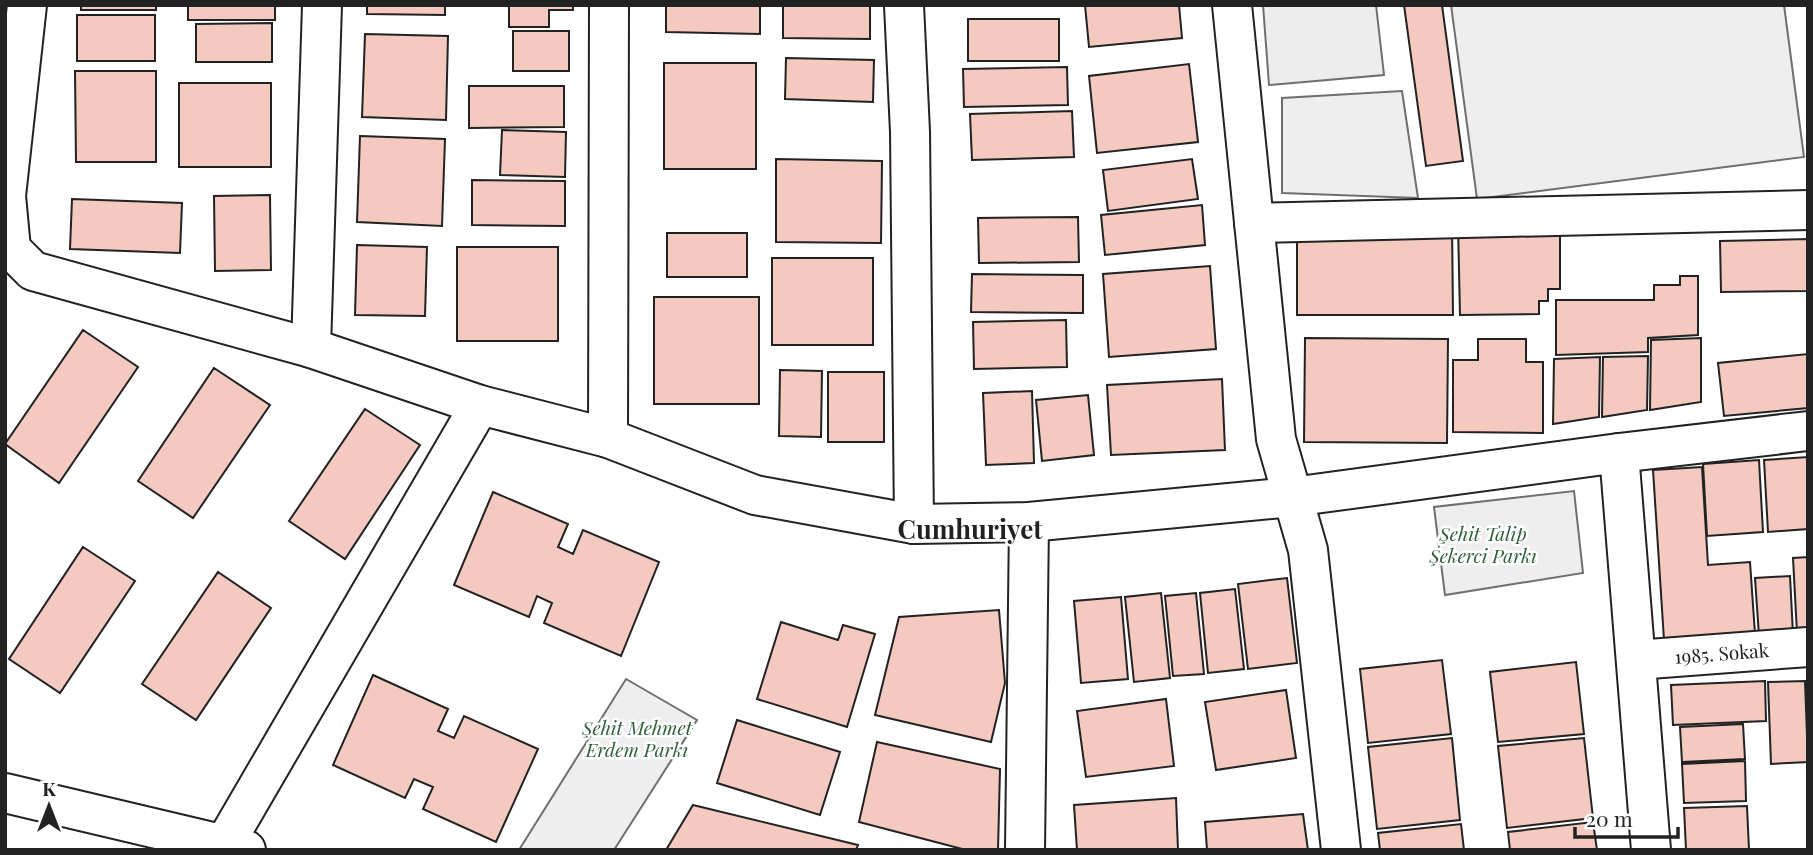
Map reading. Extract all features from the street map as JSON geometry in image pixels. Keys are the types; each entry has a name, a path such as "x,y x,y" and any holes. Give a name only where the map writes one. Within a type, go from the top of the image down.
{"street":[{"path":"27,5 5,196 10,249 33,271 311,348 480,405 608,438 755,495 914,524 1029,522 1292,497 1619,453 1808,431"},
{"path":"311,348 322,5"},
{"path":"608,438 609,5"},
{"path":"904,5 910,132 914,524"},
{"path":"1232,5 1276,439 1308,550 1341,850"},
{"path":"1254,223 1808,210"},
{"path":"5,793 213,846 480,405"},
{"path":"1619,453 1651,850"},
{"path":"1025,850 1029,522"},
{"name":"1985. Sokak","path":"1636,660 1808,647"}],"green space":[{"path":"1451,5 1784,5 1804,157 1477,199"},
{"path":"1402,91 1418,198 1282,193 1282,98"},
{"name":"Şehit Talip Şekerci Parkı","path":"1574,491 1583,573 1445,595 1434,507"},
{"name":"Şehit Mehmet Erdem Parkı","path":"626,679 697,720 614,850 519,850"}],"shaded area":[{"path":"1263,5 1376,5 1384,75 1269,85"}],"building":[{"path":"81,5 156,5 156,10 81,10"},
{"path":"188,5 275,5 275,20 188,20"},
{"path":"367,5 445,5 445,15 367,14"},
{"path":"509,5 573,5 573,10 549,10 549,27 509,27"},
{"path":"666,5 760,5 760,34 666,32"},
{"path":"783,5 870,5 870,39 783,38"},
{"path":"1085,5 1179,5 1182,38 1089,47"},
{"path":"1404,5 1442,5 1463,161 1426,166"},
{"path":"77,15 155,15 155,61 77,61"},
{"path":"968,19 1059,19 1059,61 968,61"},
{"path":"272,23 272,62 196,62 196,24"},
{"path":"513,31 569,31 569,71 513,71"},
{"path":"365,34 448,36 446,120 362,117"},
{"path":"786,58 874,60 873,102 785,99"},
{"path":"664,63 756,63 756,169 664,169"},
{"path":"1189,64 1198,142 1097,153 1089,76"},
{"path":"1067,67 1068,105 964,107 963,69"},
{"path":"75,71 156,71 156,162 76,162"},
{"path":"179,83 271,83 271,167 179,167"},
{"path":"469,86 564,86 564,127 469,128"},
{"path":"1072,111 1074,157 972,160 970,114"},
{"path":"502,130 566,132 565,177 500,175"},
{"path":"360,136 445,139 442,226 357,222"},
{"path":"776,159 882,161 881,243 776,242"},
{"path":"1192,159 1198,199 1108,211 1103,170"},
{"path":"472,180 565,181 565,226 472,225"},
{"path":"270,195 271,270 215,271 214,196"},
{"path":"72,199 182,203 180,253 70,249"},
{"path":"1202,205 1205,245 1105,255 1101,215"},
{"path":"1078,217 1079,262 979,263 978,218"},
{"path":"1452,225 1453,315 1297,315 1297,226"},
{"path":"1458,225 1560,225 1560,289 1548,289 1548,301 1539,301 1539,314 1460,315"},
{"path":"667,233 747,233 747,277 667,277"},
{"path":"1808,239 1808,291 1721,292 1720,241"},
{"path":"357,245 427,247 425,316 355,315"},
{"path":"457,247 558,247 558,341 457,341"},
{"path":"772,258 873,258 873,345 772,345"},
{"path":"1210,266 1216,349 1109,357 1103,274"},
{"path":"972,274 1083,275 1083,313 971,312"},
{"path":"1680,276 1698,276 1698,335 1648,338 1648,352 1556,355 1556,300 1654,300 1654,285 1680,285"},
{"path":"654,297 759,297 759,404 654,404"},
{"path":"1066,320 1067,367 974,369 973,322"},
{"path":"83,330 138,367 59,483 5,444"},
{"path":"1305,338 1448,339 1447,443 1304,442"},
{"path":"1701,338 1701,402 1650,410 1651,340"},
{"path":"1478,339 1526,339 1526,362 1543,362 1543,433 1453,432 1453,360 1478,360"},
{"path":"1808,354 1808,408 1724,416 1718,363"},
{"path":"1648,356 1647,410 1602,417 1603,357"},
{"path":"1600,357 1599,417 1553,424 1554,359"},
{"path":"214,368 270,405 193,518 138,481"},
{"path":"780,370 822,371 821,437 779,436"},
{"path":"828,372 884,372 884,442 828,442"},
{"path":"1222,379 1225,450 1111,455 1107,385"},
{"path":"1032,391 1034,463 986,465 983,393"},
{"path":"1088,395 1094,455 1042,461 1036,400"},
{"path":"365,409 420,445 345,559 289,521"},
{"path":"1808,457 1808,529 1768,532 1764,460"},
{"path":"1759,460 1763,532 1707,536 1703,464"},
{"path":"1702,467 1708,565 1750,562 1755,634 1664,640 1653,470"},
{"path":"493,492 568,524 558,547 573,554 583,530 659,562 621,656 544,623 552,603 537,596 529,617 454,585"},
{"path":"83,547 135,581 60,693 9,659"},
{"path":"1808,557 1808,633 1797,633 1793,558"},
{"path":"218,572 271,608 196,720 142,684"},
{"path":"1790,576 1793,634 1759,636 1755,578"},
{"path":"1287,578 1297,663 1248,669 1238,584"},
{"path":"1235,589 1244,669 1208,673 1200,593"},
{"path":"1161,593 1170,678 1134,682 1125,597"},
{"path":"1196,593 1204,674 1173,676 1165,596"},
{"path":"1121,597 1128,679 1081,683 1074,601"},
{"path":"999,610 1005,683 991,742 875,715 899,617"},
{"path":"781,622 838,640 843,625 875,634 847,727 757,699"},
{"path":"1442,660 1451,734 1368,743 1360,669"},
{"path":"1576,662 1584,734 1498,742 1490,672"},
{"path":"373,675 448,709 438,731 454,738 464,716 538,749 496,842 423,809 433,787 414,779 405,798 333,765"},
{"path":"1765,681 1766,721 1673,725 1671,685"},
{"path":"1805,681 1808,762 1771,764 1768,682"},
{"path":"1286,690 1296,758 1216,770 1205,702"},
{"path":"1166,699 1174,766 1086,777 1077,711"},
{"path":"737,720 840,752 820,815 717,783"},
{"path":"1743,724 1745,759 1682,762 1680,727"},
{"path":"1452,738 1460,820 1377,829 1368,747"},
{"path":"1584,738 1593,818 1507,828 1498,746"},
{"path":"877,742 1000,769 998,850 966,850 859,822"},
{"path":"1745,761 1746,801 1684,803 1682,764"},
{"path":"1176,798 1178,850 1077,850 1074,805"},
{"path":"693,805 858,845 856,850 666,850"},
{"path":"1747,806 1749,850 1686,850 1684,808"},
{"path":"1303,814 1308,850 1207,850 1205,822"},
{"path":"1593,822 1597,850 1510,850 1508,832"},
{"path":"1461,824 1464,850 1380,850 1378,833"}],"district":[{"name":"Cumhuriyet","path":"970,530"}]}
